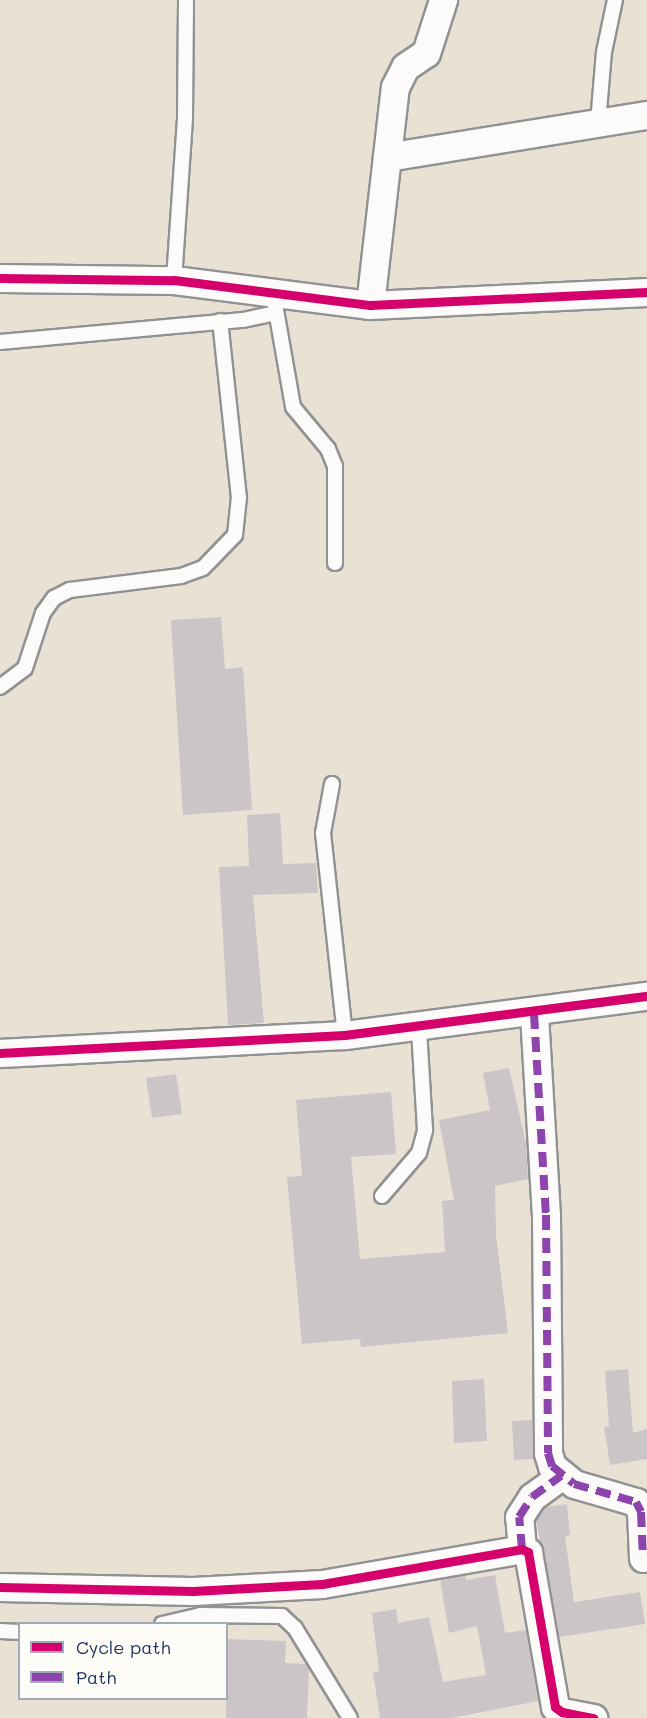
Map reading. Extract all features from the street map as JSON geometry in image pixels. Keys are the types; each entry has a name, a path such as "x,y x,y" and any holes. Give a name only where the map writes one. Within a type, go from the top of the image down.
{"street":[{"path":"370,305 399,74 426,52 443,0"},
{"path":"387,157 647,115"},
{"path":"0,278 174,280 274,303 370,305 647,292"},
{"path":"0,1053 345,1035 534,1014 647,996"},
{"path":"534,1014 546,1215 545,1415 548,1453 552,1466 561,1476 574,1484 636,1502 641,1512 643,1558"},
{"path":"522,1549 519,1517 532,1497 561,1476"},
{"path":"0,1587 193,1591 322,1584 522,1549 528,1552 552,1712 593,1718"}],"lane":[{"path":"174,280 185,117 186,0"},
{"path":"598,123 606,41 615,0"},
{"path":"0,342 220,321 274,303 292,407 328,449 335,466 335,563"},
{"path":"0,687 25,668 43,613 54,598 70,590 181,576 202,568 234,535 239,498 220,321"},
{"path":"332,784 323,833 345,1035"},
{"path":"382,1196 419,1153 426,1130 419,1028"},
{"path":"167,1622 200,1615 282,1616 295,1628 350,1718"},
{"path":"0,1631 18,1632"}],"building":[{"path":"221,617 225,669 243,667 252,810 183,815 171,620"},
{"path":"280,813 283,864 316,863 318,893 253,895 264,1023 228,1025 219,867 249,866 247,815"},
{"path":"509,1068 526,1144 528,1179 495,1186 496,1235 508,1333 361,1347 360,1339 302,1344 287,1177 302,1176 296,1100 391,1092 396,1154 351,1157 360,1259 445,1252 442,1201 454,1200 439,1120 490,1110 483,1073"},
{"path":"176,1074 182,1114 152,1118 146,1078"},
{"path":"628,1369 633,1433 647,1429 647,1459 610,1465 604,1427 609,1427 605,1371"},
{"path":"484,1379 487,1441 454,1443 452,1381"},
{"path":"532,1420 534,1459 514,1460 512,1421"},
{"path":"567,1504 570,1535 565,1536 574,1602 640,1592 645,1624 559,1637 536,1520 545,1507"},
{"path":"465,1575 466,1580 495,1575 505,1633 526,1630 538,1701 452,1718 380,1718 373,1673 379,1671 372,1613 396,1609 398,1623 429,1617 443,1682 486,1675 477,1626 449,1633 440,1579"},
{"path":"228,1639 286,1641 285,1663 306,1664 309,1668 307,1718 226,1718"}],"marked path":[{"path":"534,1014 546,1215 548,1453 552,1466 574,1484 636,1502 641,1512 643,1558"},
{"path":"522,1549 519,1517 532,1497 561,1476"}],"cycle path":[{"path":"0,278 174,280 370,305 647,292"},
{"path":"0,1053 345,1035 647,996"},
{"path":"0,1587 193,1591 322,1584 522,1549 528,1552 555,1707 562,1712 593,1718"}]}
